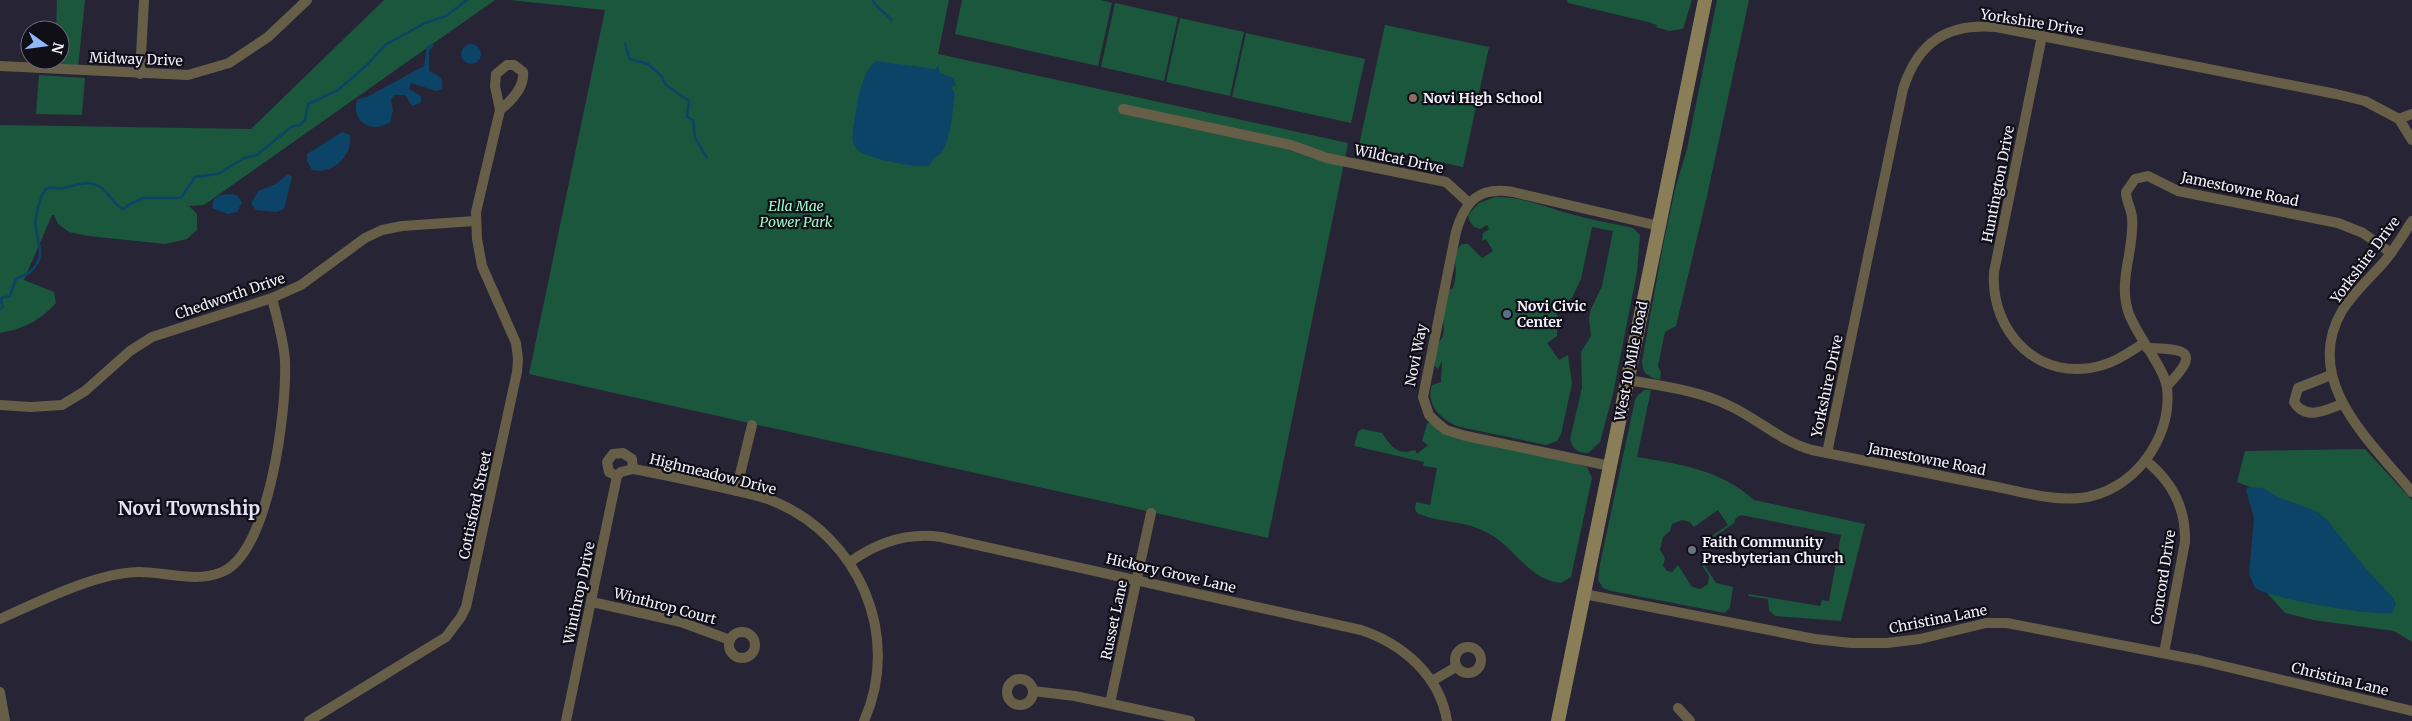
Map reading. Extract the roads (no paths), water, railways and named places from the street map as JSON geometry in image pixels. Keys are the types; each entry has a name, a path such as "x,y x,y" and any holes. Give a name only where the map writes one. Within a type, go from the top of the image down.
{"main road":[{"name":"West 10 Mile Road","path":"1558,721 1705,0"}],"street":[{"path":"140,74 144,0"},
{"name":"Midway Drive","path":"0,66 188,75 229,63 268,37 307,0"},
{"name":"Yorkshire Drive","path":"1828,453 1900,98 1912,64 1935,40 1952,30 1996,27 2336,94 2365,101 2399,120 2412,140"},
{"name":"Huntington Drive","path":"2042,36 1994,272 1993,289 1996,304 2010,335 2024,350 2041,359 2072,368 2103,365 2145,346"},
{"name":"Wildcat Drive","path":"1123,109 1291,145 1327,158 1446,182 1470,203"},
{"name":"Cottisford Street","path":"308,721 446,637 466,607 516,380 518,359 512,334 480,258 475,220 483,178 500,110"},
{"path":"2399,120 2412,114"},
{"name":"Jamestowne Road","path":"1628,380 1684,390 1717,400 1733,407 1790,442 1828,453 2067,499 2080,498 2105,491 2126,479 2144,460 2162,431 2167,408 2167,386 2128,312 2124,287 2132,217 2126,192 2129,185 2142,177 2155,178 2178,191 2338,223 2376,240 2390,254"},
{"path":"1470,203 1478,195 1500,190 1659,226"},
{"name":"Novi Way","path":"1470,203 1459,220 1426,372 1423,396 1429,415 1446,430 1455,433 1610,466"},
{"name":"Chedworth Drive","path":"0,405 31,407 62,405 85,391 130,351 152,337 272,298 302,285 366,238 382,230 402,226 475,220"},
{"name":"Yorkshire Drive","path":"2412,221 2390,254 2342,312 2330,342 2331,375 2347,414 2412,492"},
{"path":"0,619 102,577 139,572 197,577 212,575 233,566 242,557 254,532 268,492 284,414 285,359 272,298"},
{"path":"2145,346 2179,350 2187,359 2185,366 2167,386"},
{"path":"2331,375 2298,388 2294,402 2302,411 2313,413 2342,404"},
{"path":"736,491 752,425"},
{"path":"619,474 609,472 607,462 613,454 623,453 632,458 633,469"},
{"name":"Concord Drive","path":"2144,460 2168,481 2182,508 2186,527 2185,542 2164,653"},
{"name":"Highmeadow Drive","path":"619,474 633,469 736,491 772,501 819,528 850,562 865,589 876,625 878,666 875,686 864,721"},
{"name":"Winthrop Drive","path":"566,721 619,474"},
{"name":"Russet Lane","path":"1110,703 1151,513"},
{"name":"Hickory Grove Lane","path":"850,562 869,549 888,541 908,536 933,536 1136,579 1374,634 1410,656 1432,681 1447,721"},
{"name":"Christina Lane","path":"1584,594 1832,642 1869,644 1902,642 1986,623 2007,622 2164,653 2412,711"},
{"name":"Winthrop Court","path":"592,602 680,622 730,640"},
{"path":"1432,681 1456,667"},
{"path":"1033,691 1043,691 1110,703 1190,721"},
{"path":"0,692 5,721"},
{"path":"1678,708 1690,721"}],"water":[{"path":"471,44 478,47 481,54 478,61 471,64 464,61 461,54 464,47"},
{"path":"434,45 429,51 429,71 440,77 442,89 436,91 411,83 409,89 421,96 421,103 412,106 405,95 394,95 391,100 393,111 390,122 383,126 375,127 363,123 356,113 358,99 367,97 424,66 427,46"},
{"path":"876,61 935,69 938,66 940,73 953,78 956,85 951,87 955,94 947,140 940,154 934,158 929,166 914,166 882,160 864,154 855,147 853,132 862,83 870,67"},
{"path":"342,132 350,135 350,142 345,156 340,162 327,169 320,171 312,170 307,161 307,154"},
{"path":"288,174 292,177 284,209 277,212 256,210 251,204 258,191 276,184"},
{"path":"220,195 237,195 242,202 237,212 228,214 212,208 214,199"},
{"path":"2248,487 2262,488 2282,499 2314,510 2328,521 2361,563 2393,598 2396,604 2392,613 2365,612 2322,606 2281,597 2255,588 2249,574 2254,518 2246,490"}],"waterway":[{"path":"0,309 3,307 2,298 10,296 16,279 28,273 35,266 40,256 36,220 40,201 47,188 61,188 86,183 97,185 116,204 124,209 143,198 181,198 195,177 218,174 244,158 257,155 291,127 300,125 305,120 308,104 338,90 368,64 385,45 425,23 446,16 467,0"},
{"path":"873,0 892,20"},
{"path":"625,44 630,59 648,64 662,77 666,85 689,101 687,117 693,120 695,138 707,158"}],"place":[{"name":"Novi High School","path":"1413,98"},
{"name":"Novi Civic Center","path":"1507,314"},
{"name":"Faith Community Presbyterian Church","path":"1692,550"}],"district":[{"name":"Novi Township","path":"189,508"}],"park label":[{"name":"Ella Mae Power Park","path":"796,214"}]}
